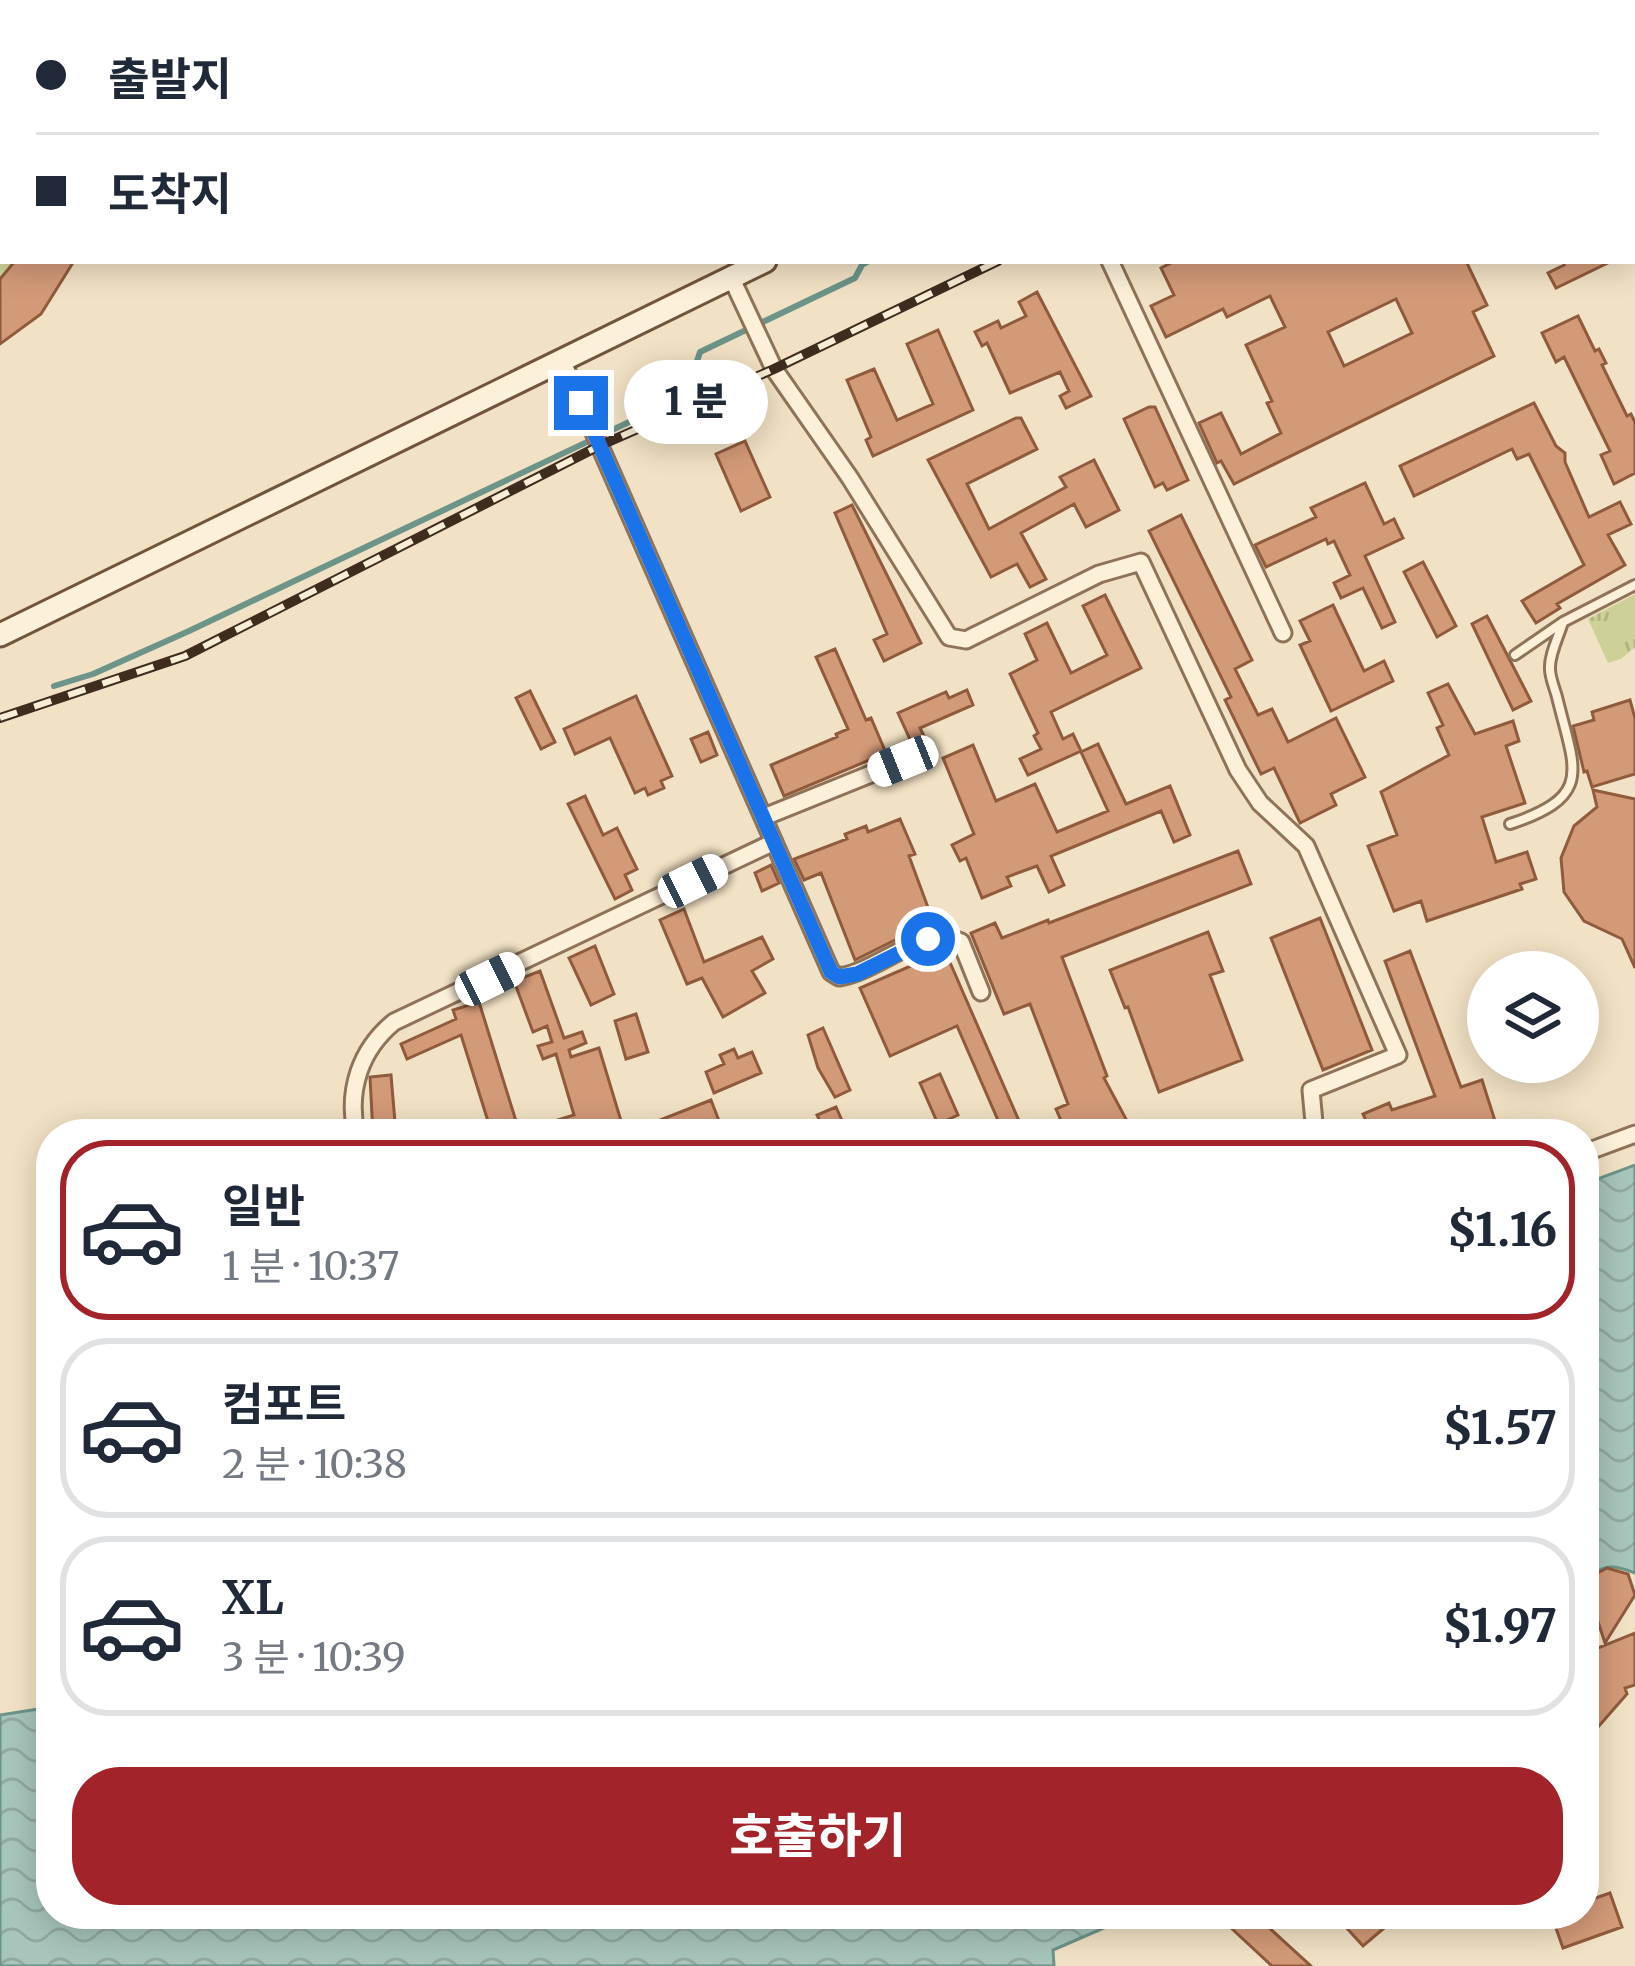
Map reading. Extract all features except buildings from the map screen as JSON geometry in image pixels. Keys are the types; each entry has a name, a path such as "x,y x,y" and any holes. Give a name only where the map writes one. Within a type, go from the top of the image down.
{"main road":[{"path":"0,635 759,264"}],"street":[{"path":"1111,264 1283,633"},
{"path":"731,278 774,369 850,478 949,637 966,640 1099,574 1141,562 1238,770 1260,803 1306,846 1398,1055 1311,1090 1314,1119"},
{"path":"562,360 831,972 839,977 857,974 928,939 947,936 961,941 981,992"},
{"path":"764,817 903,761"},
{"path":"354,1119 352,1097 359,1067 374,1039 394,1022 774,842"},
{"path":"1599,1147 1635,1134"}],"lane":[{"path":"1515,655 1563,622 1635,585"},
{"path":"1510,824 1548,812 1565,799 1572,781 1569,748 1549,668 1563,622"}],"green space":[{"path":"0,264 72,264 42,313 0,344"},
{"path":"1635,594 1635,647 1608,663 1588,619"}],"water":[{"path":"1635,1165 1635,1573 1608,1567 1599,1571 1599,1178"},
{"path":"36,1709 36,1929 1101,1929 1053,1950 1054,1966 0,1966 0,1715"}],"waterway":[{"path":"54,686 93,674 189,631 686,395 700,352 855,278 864,264"}],"railway":[{"path":"0,718 185,656 599,446 774,369 992,264"}],"route":[{"path":"581,403 831,972 839,977 857,974 928,939"}]}
